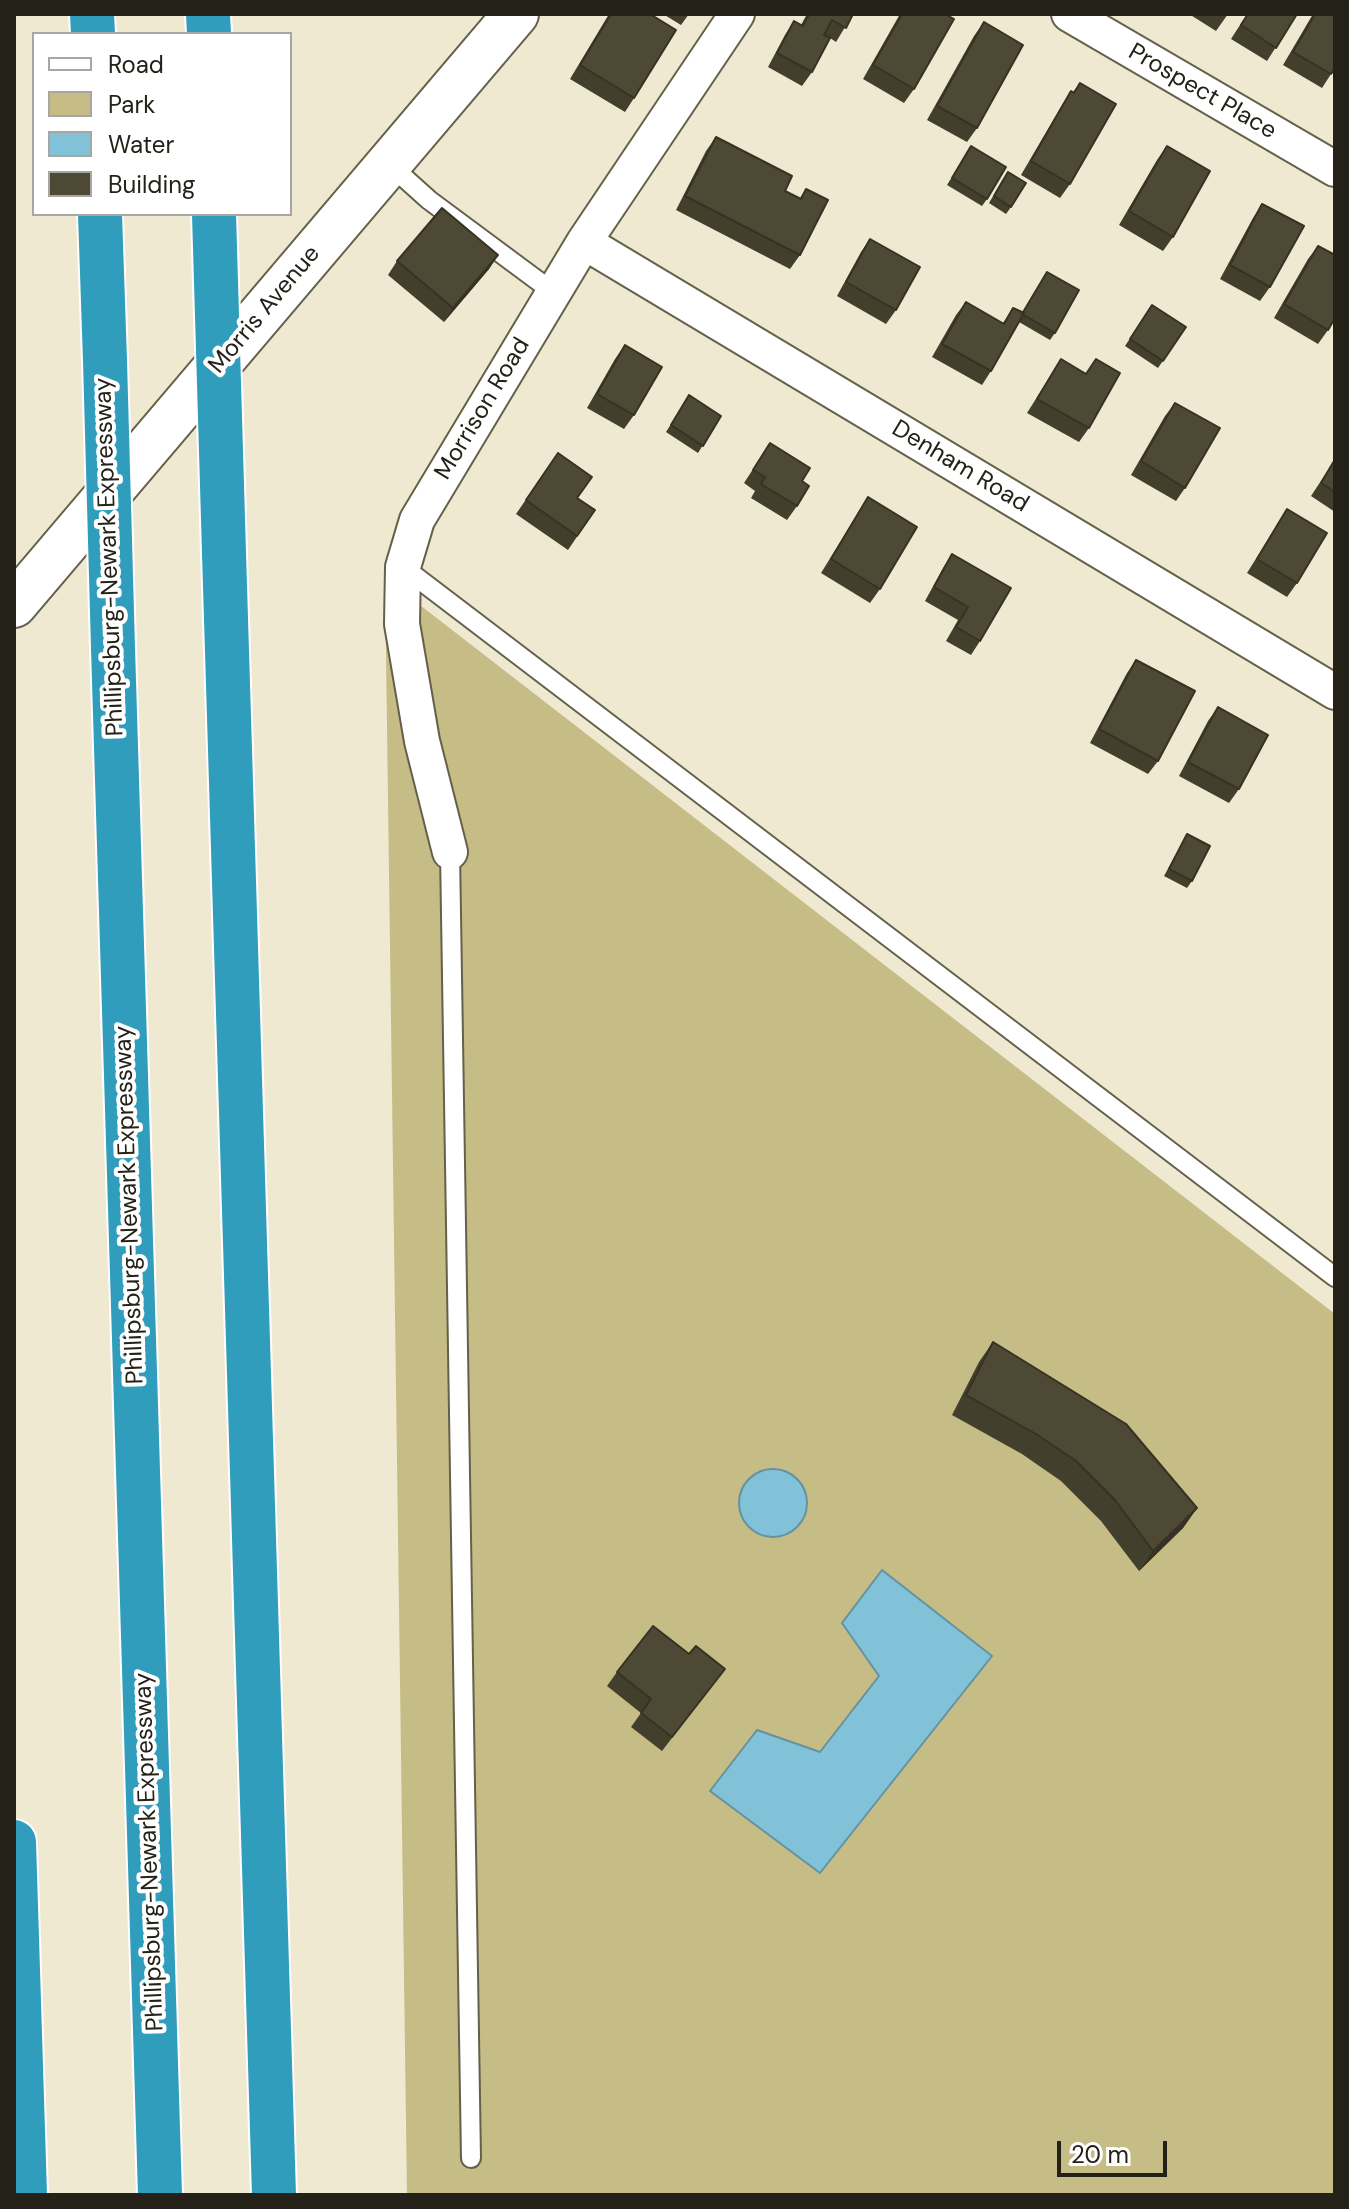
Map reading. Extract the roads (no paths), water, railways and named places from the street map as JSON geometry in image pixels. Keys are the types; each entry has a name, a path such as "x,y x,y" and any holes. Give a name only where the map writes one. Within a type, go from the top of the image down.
{"highway":[{"name":"Phillipsburg-Newark Expressway","path":"100,216 160,2195"},
{"path":"214,216 274,2195"},
{"path":"14,1842 25,2195"}],"main road":[{"name":"Morris Avenue","path":"14,605 516,14"}],"street":[{"name":"Morrison Road","path":"450,852 422,741 402,624 403,567 417,520 584,242 737,14"},
{"name":"Prospect Place","path":"1069,14 1335,169"},
{"name":"Denham Road","path":"584,242 1335,692"}],"lane":[{"path":"389,164 450,215 553,292"},
{"path":"403,567 1335,1277"},
{"path":"450,852 471,2158"}],"water":[{"path":"773,1469 797,1479 807,1503 797,1527 773,1537 749,1527 739,1503 749,1479"},
{"path":"882,1570 992,1656 820,1873 710,1791 757,1730 820,1752 879,1676 842,1623"}]}
